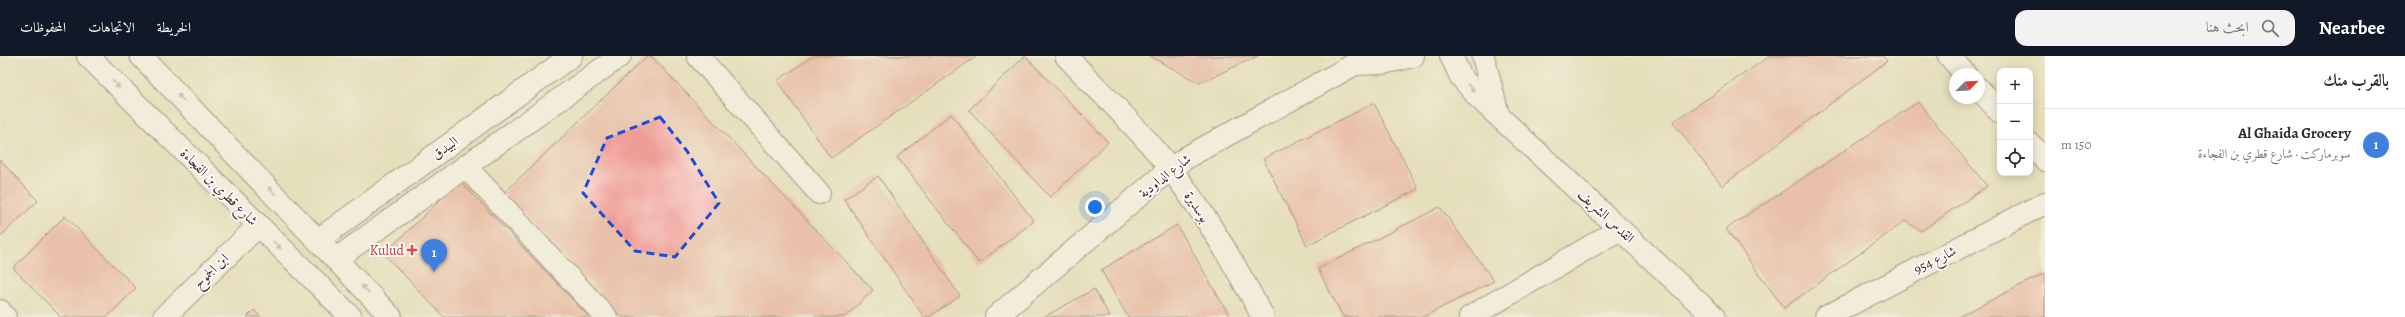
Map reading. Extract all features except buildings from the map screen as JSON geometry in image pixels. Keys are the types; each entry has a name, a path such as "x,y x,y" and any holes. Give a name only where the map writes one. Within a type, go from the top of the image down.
{"street":[{"name":"شارع قطري بن الفجاءة","path":"88,56 350,317"},
{"path":"141,56 391,317"},
{"name":"البيدق","path":"318,240 571,56"},
{"path":"336,259 620,56"},
{"path":"698,56 819,193"},
{"name":"بوسديرة","path":"1066,56 1156,151 1170,169 1188,193 1240,273 1263,317"},
{"name":"شارع الداودية","path":"996,317 1170,169 1188,156 1359,60 1383,63 1413,56"},
{"name":"القدس الشريف","path":"1451,56 1461,77 1479,98 1498,114 1714,317"},
{"path":"1483,56 1498,114"},
{"path":"1949,56 1960,68"},
{"path":"1985,96 1997,109"},
{"path":"2033,147 2045,160"},
{"path":"466,166 606,317"},
{"name":"شارع 954","path":"1826,317 2045,203"},
{"name":"ابن الجموح","path":"164,317 258,226"},
{"path":"1470,317 1620,229"},
{"path":"0,311 5,317"}],"highlighted area":[{"path":"660,117 687,151 719,203 675,257 635,251 583,193 607,138"}],"place":[{"name":"Kulud","path":"412,250"},
{"name":"Al Ghaida Grocery","path":"434,272"}]}
